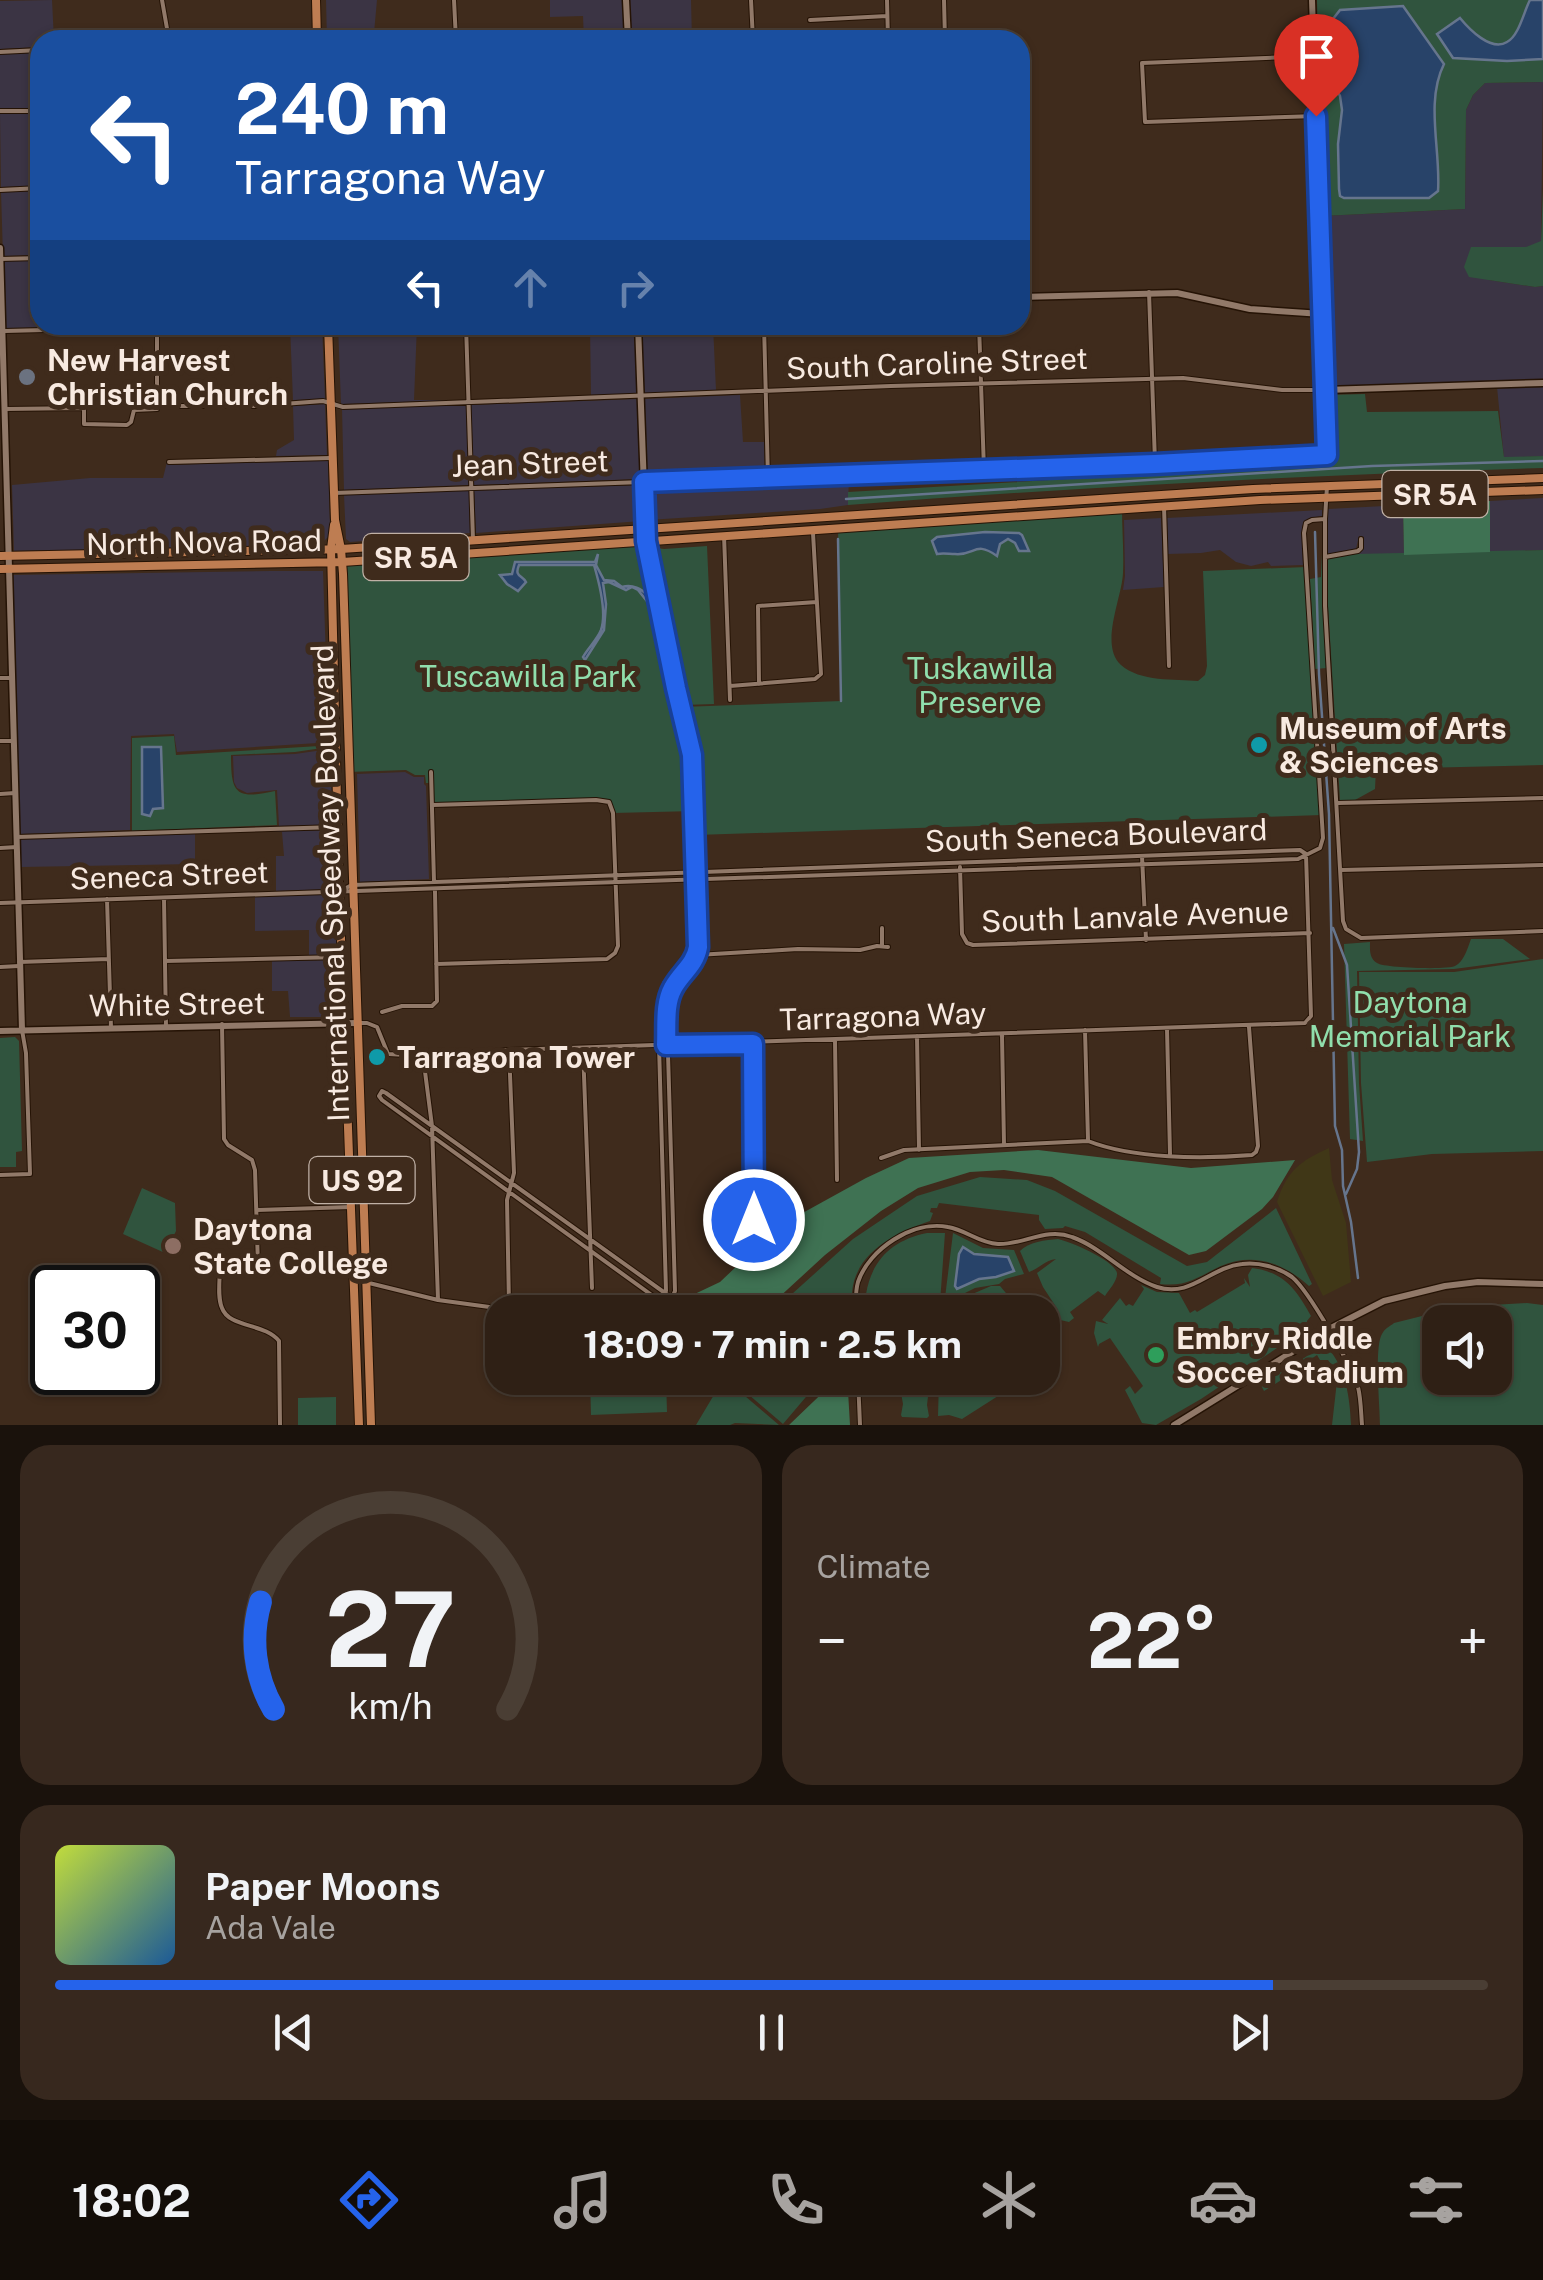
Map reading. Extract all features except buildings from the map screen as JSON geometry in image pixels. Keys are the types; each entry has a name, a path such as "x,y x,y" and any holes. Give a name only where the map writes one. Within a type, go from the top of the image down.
{"main road":[{"path":"316,0 317,30"},
{"name":"International Speedway Boulevard","path":"329,335 335,520 342,562 365,1282 365,1425"},
{"name":"SR 5A","path":"1033,503 1543,478"},
{"name":"SR 5A","path":"1013,516 1543,490"},
{"path":"1164,506 1180,494"},
{"path":"1032,515 1051,502"},
{"path":"1013,516 1033,503"},
{"name":"North Nova Road","path":"4,556 341,549 1033,503"},
{"path":"813,529 829,516"},
{"name":"North Nova Road","path":"4,568 342,562 1013,516"},
{"path":"796,530 810,517"},
{"name":"International Speedway Boulevard","path":"335,520 331,562 341,957 358,1377 365,1425"},
{"path":"186,564 203,552"},
{"path":"336,713 342,722 343,787 348,794"},
{"path":"347,1115 353,1129 355,1178 362,1187"},
{"path":"351,1208 357,1218 360,1273 365,1282"}],"street":[{"path":"162,0 167,30"},
{"path":"454,0 456,30"},
{"path":"626,0 628,30"},
{"path":"752,0 753,30"},
{"path":"888,0 888,30"},
{"path":"944,0 945,30"},
{"path":"1312,0 1325,390"},
{"path":"810,20 888,16"},
{"path":"0,52 30,50"},
{"path":"1314,56 1142,63 1145,122 1316,116"},
{"path":"0,111 30,112"},
{"path":"0,190 30,188"},
{"path":"0,248 4,568 12,678 19,964 30,1174 0,1175"},
{"path":"0,258 30,258"},
{"path":"1030,297 1149,292 1194,296 1250,309 1322,314"},
{"path":"1149,292 1155,464"},
{"path":"1,331 30,330"},
{"path":"4,409 84,408 84,424 128,424 134,410 158,409 157,335"},
{"path":"466,335 474,540"},
{"path":"638,335 646,541 692,755 699,933 697,955 670,994 666,1045 673,1295"},
{"path":"764,335 768,478"},
{"path":"979,335 984,470"},
{"name":"South Caroline Street","path":"171,406 323,402 343,407 1152,378 1282,390 1543,382"},
{"name":"Jean Street","path":"334,492 1327,455 1325,390"},
{"path":"169,462 333,458"},
{"path":"1327,486 1326,606 1346,929 1361,938 1543,931"},
{"path":"1164,506 1169,666"},
{"path":"1310,933 1306,854 1320,848 1323,838 1304,533 1306,523 1324,518"},
{"path":"730,686 818,678 813,529"},
{"path":"724,535 730,700"},
{"path":"1325,557 1358,551 1361,539"},
{"path":"106,553 107,566"},
{"path":"759,684 758,606 817,602"},
{"path":"0,678 12,678"},
{"path":"0,741 14,741"},
{"path":"382,1012 435,1004 431,772"},
{"path":"0,794 16,793"},
{"path":"1338,802 1543,798"},
{"path":"433,804 606,800 613,813 618,946 607,958 436,964"},
{"path":"17,836 337,827"},
{"path":"0,848 17,848"},
{"name":"South Seneca Boulevard","path":"339,891 394,883 524,878 879,869 1300,850 1306,854 1298,860 960,866"},
{"path":"1224,853 1224,860"},
{"path":"1142,856 1146,940"},
{"path":"1052,859 1053,867"},
{"path":"1341,870 1543,865"},
{"name":"South Lanvale Avenue","path":"960,866 964,940 973,945 1310,933"},
{"path":"786,869 786,876"},
{"name":"South Seneca Boulevard","path":"352,888 394,891 879,869"},
{"path":"524,878 524,886"},
{"path":"394,883 394,891"},
{"name":"Seneca Street","path":"0,903 339,891"},
{"path":"164,898 166,1026"},
{"path":"107,900 111,1028"},
{"path":"697,955 860,950 885,946 882,928"},
{"name":"Tarragona Way","path":"356,1022 377,1027 388,1054 423,1056 1305,1024 1311,1016 1310,933"},
{"path":"165,961 341,957"},
{"path":"0,967 109,959"},
{"name":"White Street","path":"0,1031 356,1022"},
{"path":"222,1024 224,1139 228,1146 252,1160 255,1170 258,1266 220,1266 220,1302 226,1316 269,1331 279,1340 280,1425"},
{"path":"881,1158 904,1150 1088,1141 1170,1156 1208,1159 1252,1155 1258,1146 1249,1027"},
{"path":"1166,1029 1170,1156"},
{"path":"1085,1030 1088,1141"},
{"path":"1002,1034 1004,1146"},
{"path":"916,1036 919,1150"},
{"path":"835,1040 837,1180"},
{"path":"753,1044 754,1220"},
{"path":"659,1046 666,1295"},
{"path":"583,1049 592,1288"},
{"path":"365,1282 438,1300 507,1308 509,1305 508,1191 514,1173 509,1050"},
{"path":"423,1056 432,1126 438,1300"},
{"path":"652,1295 432,1137 380,1098 379,1093 386,1093 663,1295"},
{"path":"661,1110 669,1110"},
{"path":"662,1165 671,1164"},
{"path":"257,1210 351,1208"},
{"path":"664,1216 672,1216"},
{"path":"856,1295 860,1278 876,1255 897,1237 938,1225 1000,1244 1044,1234 1065,1234 1141,1280 1168,1289 1192,1286 1234,1265 1266,1266 1299,1284 1328,1330 1358,1386 1362,1425"},
{"path":"1174,1425 1328,1330 1384,1301 1478,1282 1543,1284"},
{"path":"859,1395 860,1425"}],"shaded area":[{"path":"52,0 54,30 30,30 30,48 0,49 0,1"},
{"path":"326,0 377,0 374,30 327,30"},
{"path":"550,0 623,0 624,30 584,30 583,16 550,17"},
{"path":"629,0 691,0 692,30 630,30"},
{"path":"30,52 30,109 0,109 0,54"},
{"path":"1543,82 1541,242 1527,247 1471,247 1489,280 1543,286 1543,380 1328,387 1322,216 1465,209 1466,110 1473,95 1485,83"},
{"path":"0,114 30,114 30,186 1,187"},
{"path":"30,191 30,255 3,256 1,192"},
{"path":"30,260 30,328 5,328 3,261"},
{"path":"290,335 322,335 325,399 293,400"},
{"path":"338,335 417,335 414,400 466,400 341,404"},
{"path":"590,335 635,335 638,394 471,400 591,395"},
{"path":"641,335 713,335 716,390 720,391 643,394"},
{"path":"1543,385 1543,456 1504,458 1497,387"},
{"path":"740,395 743,442 764,442 765,476 646,479 643,399"},
{"path":"638,399 641,479 474,485 471,405"},
{"path":"325,404 327,455 276,456 277,450 294,440 293,406"},
{"path":"466,405 469,485 344,490 342,409"},
{"path":"328,460 330,529 320,545 14,551 12,485 90,478 163,478 167,462 168,465"},
{"path":"849,478 848,505 648,520 647,485"},
{"path":"641,485 642,521 476,533 474,490"},
{"path":"469,490 470,533 350,542 346,539 344,495"},
{"path":"1543,498 1543,550 1490,552 1490,501"},
{"path":"1403,505 1404,555 1355,554 1364,548 1364,537 1359,536 1356,549 1328,554 1328,509"},
{"path":"1322,510 1322,516 1310,518 1302,526 1303,565 1271,566 1268,562 1251,566 1236,562 1220,550 1168,554 1167,518"},
{"path":"1161,518 1164,587 1123,590 1124,520"},
{"path":"323,571 328,719 320,720 318,743 177,752 174,734 131,736 130,830 20,834 11,575"},
{"path":"330,749 333,825 279,826 277,790 247,793 234,782 233,756"},
{"path":"405,772 424,777 429,879 360,882 357,774"},
{"path":"333,830 335,889 276,891 276,856 284,856 282,832 248,832"},
{"path":"195,834 195,864 21,867 20,839"},
{"path":"335,894 338,955 309,955 309,930 255,931 255,897"},
{"path":"338,960 340,1017 290,1017 288,991 272,991 272,961"}],"green space":[{"path":"1317,0 1543,0 1543,82 1485,83 1466,110 1465,209 1322,216"},
{"path":"1543,188 1543,286 1469,277 1464,267 1471,247 1526,247 1541,241"},
{"path":"1365,394 1367,412 1498,411 1504,457 1543,456 1543,468 1195,482 848,505 848,492 1323,464 1323,457 1330,457 1328,395"},
{"path":"1490,501 1490,552 1404,555 1403,505"},
{"name":"Tuskawilla Preserve","path":"1122,509 1123,573 1112,646 1121,665 1138,674 1198,681 1205,675 1203,571 1306,567 1322,815 696,835 695,811 613,813 606,800 433,805 431,783 426,783 425,775 406,770 348,772 342,562 646,541 681,707 841,701 838,528"},
{"path":"707,546 714,704 683,705 650,547"},
{"path":"1543,550 1543,765 1376,769 1375,789 1355,800 1340,800 1328,559 1355,554"},
{"path":"1321,554 1327,668 1315,669 1310,579 1321,577"},
{"path":"326,720 329,747 231,755 232,778 238,791 251,795 275,791 277,825 132,831 132,738 174,736 176,755 319,746 322,721"},
{"path":"1471,939 1503,939 1530,959 1454,969 1357,971 1363,1141 1350,1139 1344,944 1370,942 1370,954 1382,965 1441,968 1458,964"},
{"name":"Daytona Memorial Park","path":"1543,959 1543,1151 1432,1154 1367,1162 1359,972 1454,972"},
{"path":"15,1037 19,1041 22,1151 16,1152 16,1167 0,1167 0,1038"},
{"path":"1038,1150 1191,1168 1295,1160 1262,1209 1206,1251 1189,1255 1052,1177 1004,1170 970,1172 918,1188 881,1211 781,1295 693,1295 720,1282 779,1226 909,1158"},
{"path":"980,1177 1027,1180 1055,1191 1187,1266 1207,1262 1276,1208 1312,1284 1309,1286 1268,1262 1245,1260 1185,1283 1160,1284 1161,1278 1085,1232 1065,1226 1045,1229 1039,1215 939,1203 937,1208 931,1208 930,1221 904,1231 869,1255 852,1293 791,1295 853,1239 917,1196"},
{"path":"142,1188 175,1203 176,1231 165,1253 123,1234"},
{"path":"945,1233 941,1295 866,1294 879,1261 894,1246 915,1236"},
{"path":"953,1233 983,1248 1014,1250 1024,1274 962,1295 945,1295"},
{"path":"1058,1239 1082,1248 1100,1257 1117,1273 1105,1296 1098,1291 1070,1312 1074,1318 1069,1322 1060,1320 1060,1295 1048,1295 1037,1273 1056,1259 1029,1272 1020,1251"},
{"path":"1252,1268 1273,1273 1294,1290 1311,1316 1307,1328 1156,1425 1142,1423 1125,1390 1130,1386 1135,1394 1143,1386 1110,1338 1098,1347 1096,1321 1108,1324 1102,1320 1120,1298 1126,1306 1133,1306 1144,1289 1141,1285 1157,1292 1179,1293 1190,1313 1197,1312 1245,1283 1244,1278 1250,1287 1248,1275"},
{"path":"1000,1286 1008,1295 970,1295"},
{"path":"1527,1303 1543,1305 1543,1425 1380,1425 1380,1341 1383,1332 1394,1323 1422,1316 1422,1395 1512,1395 1512,1305 1492,1305"},
{"path":"1328,1348 1346,1384 1351,1425 1332,1425 1337,1372 1328,1360 1320,1360 1317,1355 1311,1359 1313,1364 1310,1361 1310,1366 1299,1365 1300,1368 1264,1391 1261,1385 1307,1356"},
{"path":"590,1395 666,1395 667,1412 591,1415"},
{"path":"714,1395 744,1395 779,1425 735,1423 696,1425"},
{"path":"749,1395 808,1395 783,1424"},
{"path":"820,1395 848,1395 850,1425 789,1425"},
{"path":"901,1395 928,1395 929,1416 902,1417"},
{"path":"939,1395 999,1395 962,1419 938,1416"},
{"path":"336,1397 336,1425 298,1425 298,1398"}],"sand":[{"path":"1329,1148 1332,1180 1346,1223 1351,1282 1323,1296 1277,1202 1296,1168"}],"water":[{"path":"1530,0 1543,0 1543,59 1453,58 1437,34 1460,18 1481,38 1494,44 1507,42 1515,34"},
{"path":"1403,6 1444,64 1435,94 1438,191 1429,198 1344,198 1339,189 1342,110 1332,65 1333,19 1340,10"},
{"path":"1019,533 1029,551 1019,551 1008,539 1000,544 997,556 984,549 937,554 932,541 937,537"},
{"path":"598,554 596,565 604,580 637,588 649,596 646,600 632,587 626,590 603,583 604,630 585,660 583,657 603,623 594,565 519,565 518,574 526,582 518,591 500,575 512,574 515,562 595,562"},
{"path":"142,747 161,747 163,808 153,809 150,816 142,814"},
{"path":"963,1247 974,1254 1008,1257 1014,1271 957,1289"}],"waterway":[{"path":"846,499 1372,466 1543,461"},
{"path":"1315,532 1319,674 1329,814 1335,1126 1342,1150 1343,1186 1358,1278"},
{"path":"838,539 841,701"},
{"path":"1333,928 1347,965 1359,1152 1357,1169 1346,1194"}],"place":[{"name":"New Harvest Christian Church","path":"27,377"},
{"name":"Museum of Arts & Sciences","path":"1259,745"},
{"name":"Tarragona Tower","path":"377,1057"},
{"name":"Daytona State College","path":"173,1246"},
{"name":"Embry-Riddle Soccer Stadium","path":"1156,1355"}],"route":[{"path":"754,1220 753,1044 666,1045 670,994 693,963 698,947 695,788 692,755 646,541 644,482 1327,455 1316,116"}],"park label":[{"name":"Tuscawilla Park","path":"528,676"}]}
